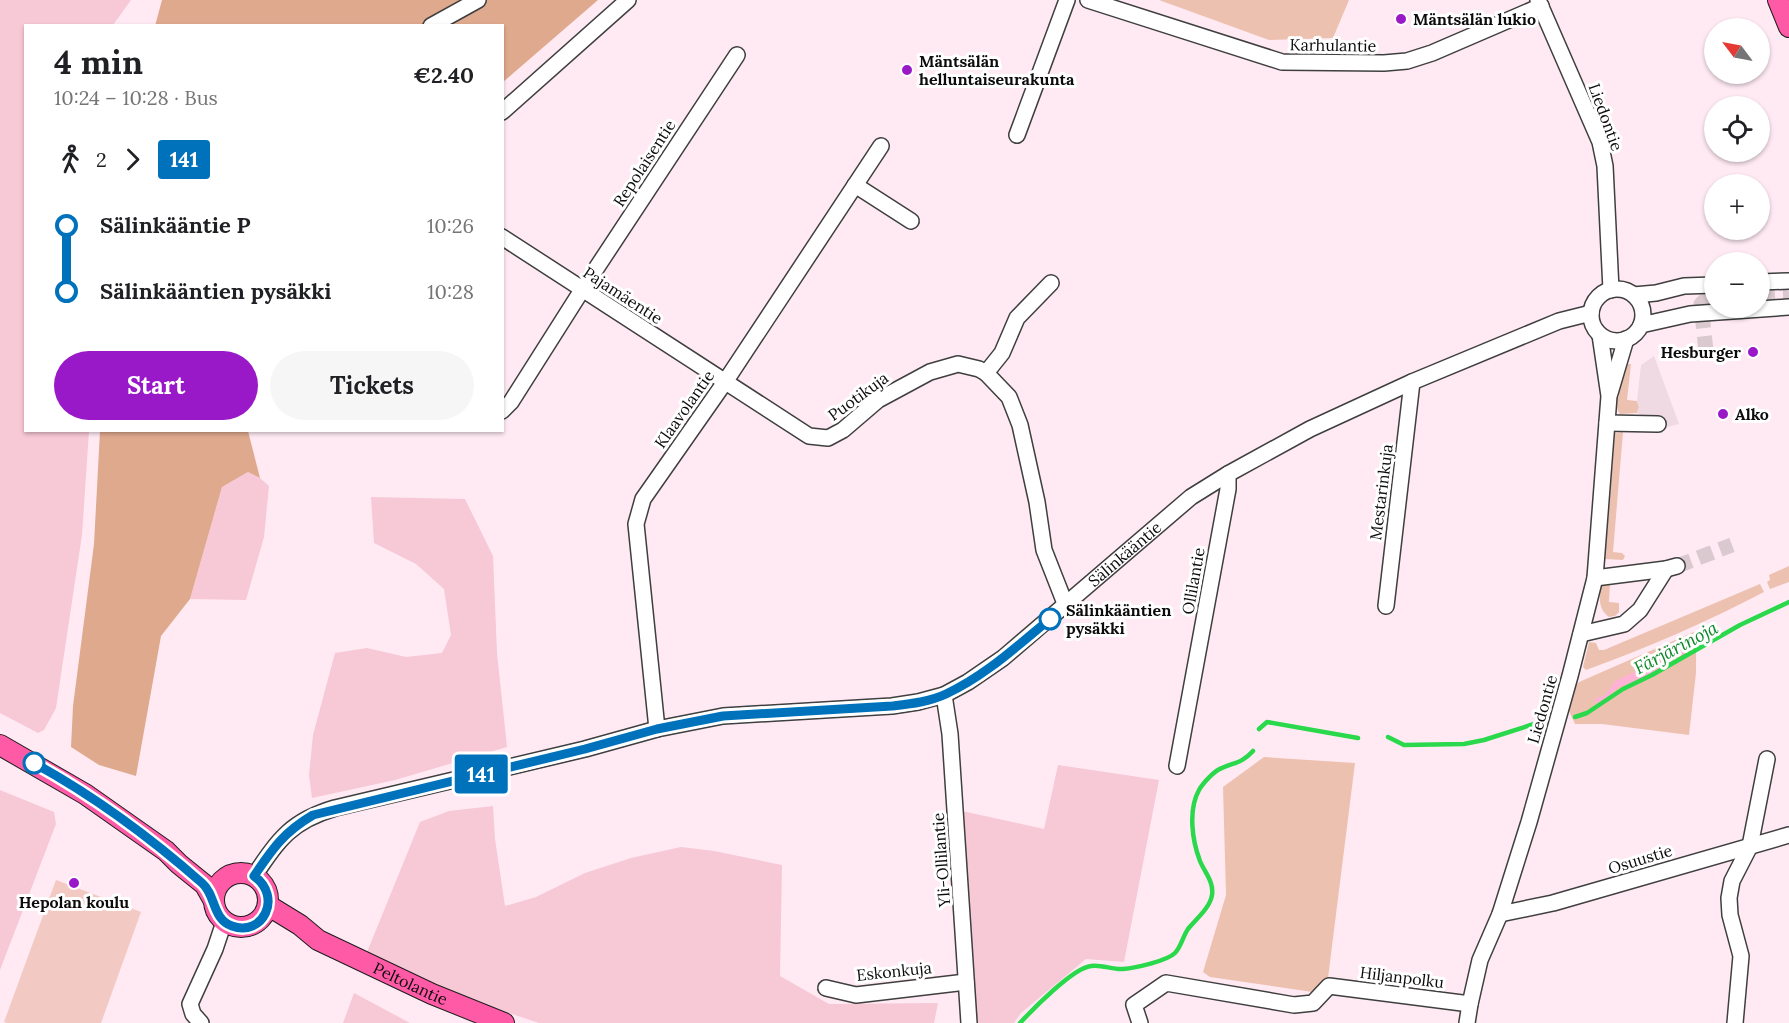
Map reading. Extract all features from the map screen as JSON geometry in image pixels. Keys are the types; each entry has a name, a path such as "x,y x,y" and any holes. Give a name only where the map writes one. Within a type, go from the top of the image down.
{"main road":[{"path":"1778,0 1789,27"},
{"path":"0,745 85,794 166,851 215,873 230,875 246,873 254,876 266,888 264,913 251,926 242,928 224,922 205,885 178,864 166,851"},
{"path":"214,901 218,885 230,875"},
{"name":"Peltolantie","path":"264,913 296,935 318,940 432,994 504,1023"}],"street":[{"path":"435,24 478,0"},
{"path":"504,110 628,0"},
{"path":"1017,135 1055,27 1067,0"},
{"name":"Karhulantie","path":"1088,0 1282,63 1407,61 1432,53 1539,3"},
{"name":"Liedontie","path":"1539,3 1600,142 1605,166 1611,290"},
{"name":"Repolaisentie","path":"504,409 511,402 737,55"},
{"name":"Klaavolantie","path":"657,729 636,524 643,499 725,382 881,146"},
{"path":"855,185 911,221"},
{"name":"Pajamäentie","path":"504,238 725,382"},
{"path":"1770,282 1789,281"},
{"path":"986,373 1002,353 1017,318 1051,283"},
{"path":"1634,295 1656,293 1683,286 1704,285"},
{"path":"1611,290 1627,291 1634,295 1642,309 1641,325 1632,336 1613,341 1600,335 1591,321 1595,300 1611,290"},
{"path":"1641,325 1690,314 1789,308"},
{"name":"Sälinkääntie","path":"254,876 278,841 296,825 313,815 585,749 657,729 723,716 892,706 944,695 1003,658 1191,497 1228,474 1310,429 1412,382 1559,321 1591,313"},
{"name":"Liedontie","path":"1600,335 1609,396"},
{"name":"Liedontie","path":"1467,1023 1480,960 1500,914 1538,791 1581,634 1594,578 1609,396 1626,339"},
{"name":"Puotikuja","path":"725,382 809,436 828,438 843,430 878,400 930,372 958,364 986,373 1009,397 1020,425 1037,502 1044,550 1066,606"},
{"name":"Mestarinkuja","path":"1386,606 1412,382"},
{"path":"1607,423 1658,424"},
{"name":"Ollilantie","path":"1178,766 1228,489 1228,474"},
{"path":"1581,634 1624,624 1640,610 1671,568 1594,578"},
{"name":"Yli-Ollilantie","path":"944,695 952,756 969,1023"},
{"path":"1735,1023 1741,956 1730,915 1729,898 1732,881 1750,846 1767,759"},
{"name":"Osuustie","path":"1500,914 1553,903 1789,834"},
{"path":"201,1023 193,1014 190,1004 215,949 224,922"},
{"name":"Eskonkuja","path":"826,988 856,995 966,982"},
{"name":"Hiljanpolku","path":"1140,1023 1134,1005 1166,984 1294,1005 1313,1003 1329,986 1470,1004"}],"shaded area":[{"path":"0,0 131,0 114,24 24,24 24,432 89,432 82,535 56,708 44,730 38,733 0,713"},
{"path":"162,0 598,0 504,81 504,24 156,24"},
{"path":"1159,0 1349,0 1333,38 1269,40"},
{"path":"1654,356 1679,424 1668,427 1637,413 1641,365"},
{"path":"1625,364 1631,364 1627,400 1637,401 1639,407 1637,413 1620,414 1617,409 1618,389"},
{"path":"100,432 248,432 260,478 248,472 222,487 190,599 161,636 136,776 99,765 71,747 73,706 94,544"},
{"path":"1623,432 1613,552 1622,553 1625,556 1623,560 1605,559 1615,433"},
{"path":"248,472 269,486 264,537 246,600 190,599 222,487"},
{"path":"371,497 465,499 493,556 497,653 507,747 395,780 312,798 309,775 313,735 335,653 367,648 406,657 442,653 451,635 444,589 416,564 374,543"},
{"path":"1789,566 1789,582 1770,589 1767,582 1770,580 1769,575"},
{"path":"1621,580 1621,583 1610,583 1609,602 1619,603 1619,612 1609,617 1601,606 1601,584"},
{"path":"1760,584 1764,592 1721,614 1609,662 1586,670 1583,667 1589,642 1596,643 1599,650 1604,650"},
{"path":"1696,631 1696,673 1689,735 1602,724 1575,724 1569,711 1575,687 1579,682"},
{"path":"1264,757 1355,763 1326,994 1210,977 1203,972 1226,895 1223,787"},
{"path":"1058,765 1159,780 1124,962 1086,959 1021,1013 1014,1023 976,1023 962,811 1044,829"},
{"path":"0,790 54,812 56,824 0,970"},
{"path":"493,806 495,839 505,906 536,897 585,873 631,858 681,847 714,851 782,865 780,976 829,1004 938,1003 934,1023 539,1023 423,979 367,952 420,822 449,811"},
{"path":"56,880 141,912 101,1023 4,1022"},
{"path":"354,993 410,1023 343,1023"}],"sand":[{"path":"1683,645 1686,653 1629,685 1618,687 1607,699 1596,704 1594,699 1605,695 1615,681 1647,666 1650,668 1682,649"}],"waterway":[{"name":"Färjärinoja","path":"1575,717 1587,713 1623,689 1740,625 1789,602"},
{"name":"Färjärinoja","path":"1259,729 1267,722 1358,738"},
{"name":"Färjärinoja","path":"1388,737 1404,745 1464,744 1534,724"},
{"name":"Färjärinoja","path":"1020,1023 1054,990 1083,968 1095,966 1119,969 1143,966 1175,953 1188,929 1209,904 1212,895 1210,882 1200,861 1193,835 1192,816 1196,798 1206,780 1219,769 1242,760 1253,751"}],"tunnel":[{"path":"1770,295 1789,294"},
{"path":"1704,301 1701,304 1706,351"},
{"path":"1677,566 1732,545"}],"bus line":[{"name":"141","path":"34,763 85,794 166,851 178,864 205,885 214,901 215,909 224,922 242,928 259,921 268,906 269,897 266,888 254,876 278,841 296,825 313,815 585,749 657,729 723,716 892,706 918,702 944,695 968,682 1003,658 1050,619"}],"place":[{"name":"Mäntsälän lukio","path":"1401,19"},
{"name":"Mäntsälän helluntaiseurakunta","path":"907,70"},
{"name":"Hesburger","path":"1753,352"},
{"name":"Alko","path":"1723,414"},
{"name":"Sälinkääntien pysäkki","path":"1050,619"},
{"name":"Hepolan koulu","path":"74,883"}]}
